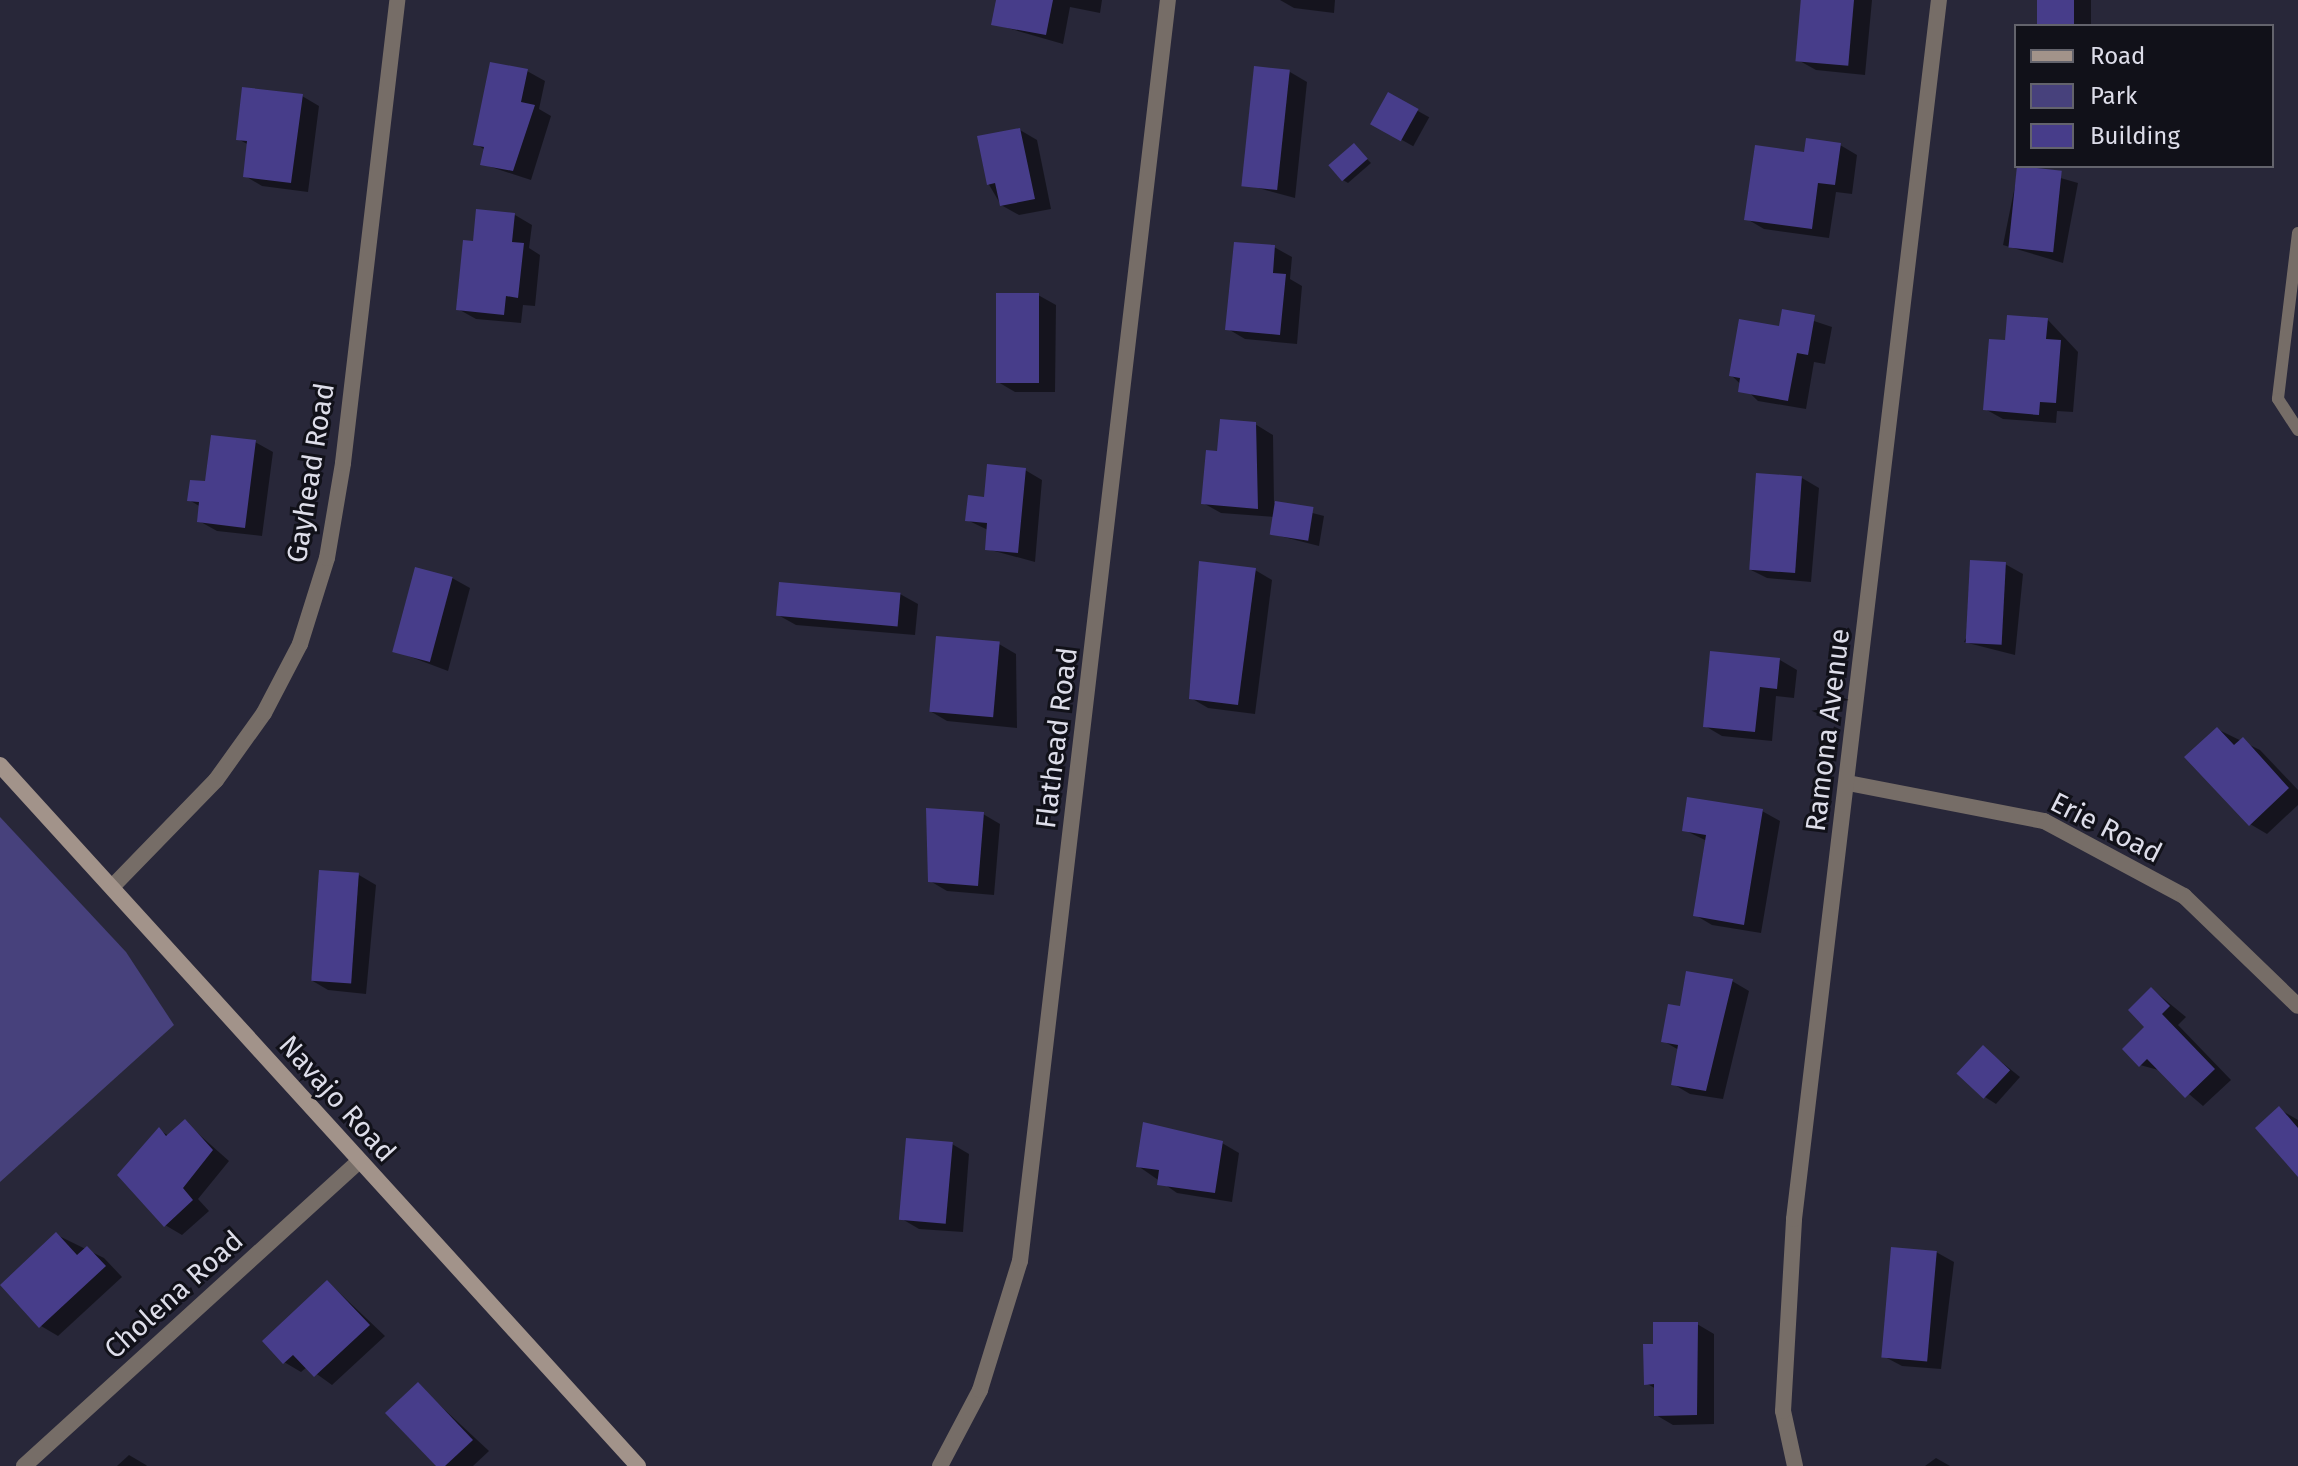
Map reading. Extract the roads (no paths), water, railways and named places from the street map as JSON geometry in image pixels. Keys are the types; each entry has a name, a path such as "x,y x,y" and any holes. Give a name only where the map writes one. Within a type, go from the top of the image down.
{"main road":[{"name":"Navajo Road","path":"0,765 358,1162 638,1466"}],"street":[{"name":"Gayhead Road","path":"112,887 216,780 264,713 300,644 327,558 343,463 397,0"},
{"name":"Flathead Road","path":"940,1466 986,1377 1020,1261 1168,0"},
{"name":"Ramona Avenue","path":"1795,1466 1783,1411 1794,1219 1939,0"},
{"name":"Erie Road","path":"1848,783 2044,821 2184,896 2298,1006"},
{"name":"Cholena Road","path":"24,1466 358,1162"}],"lane":[{"path":"2298,233 2278,399 2298,430"}]}
